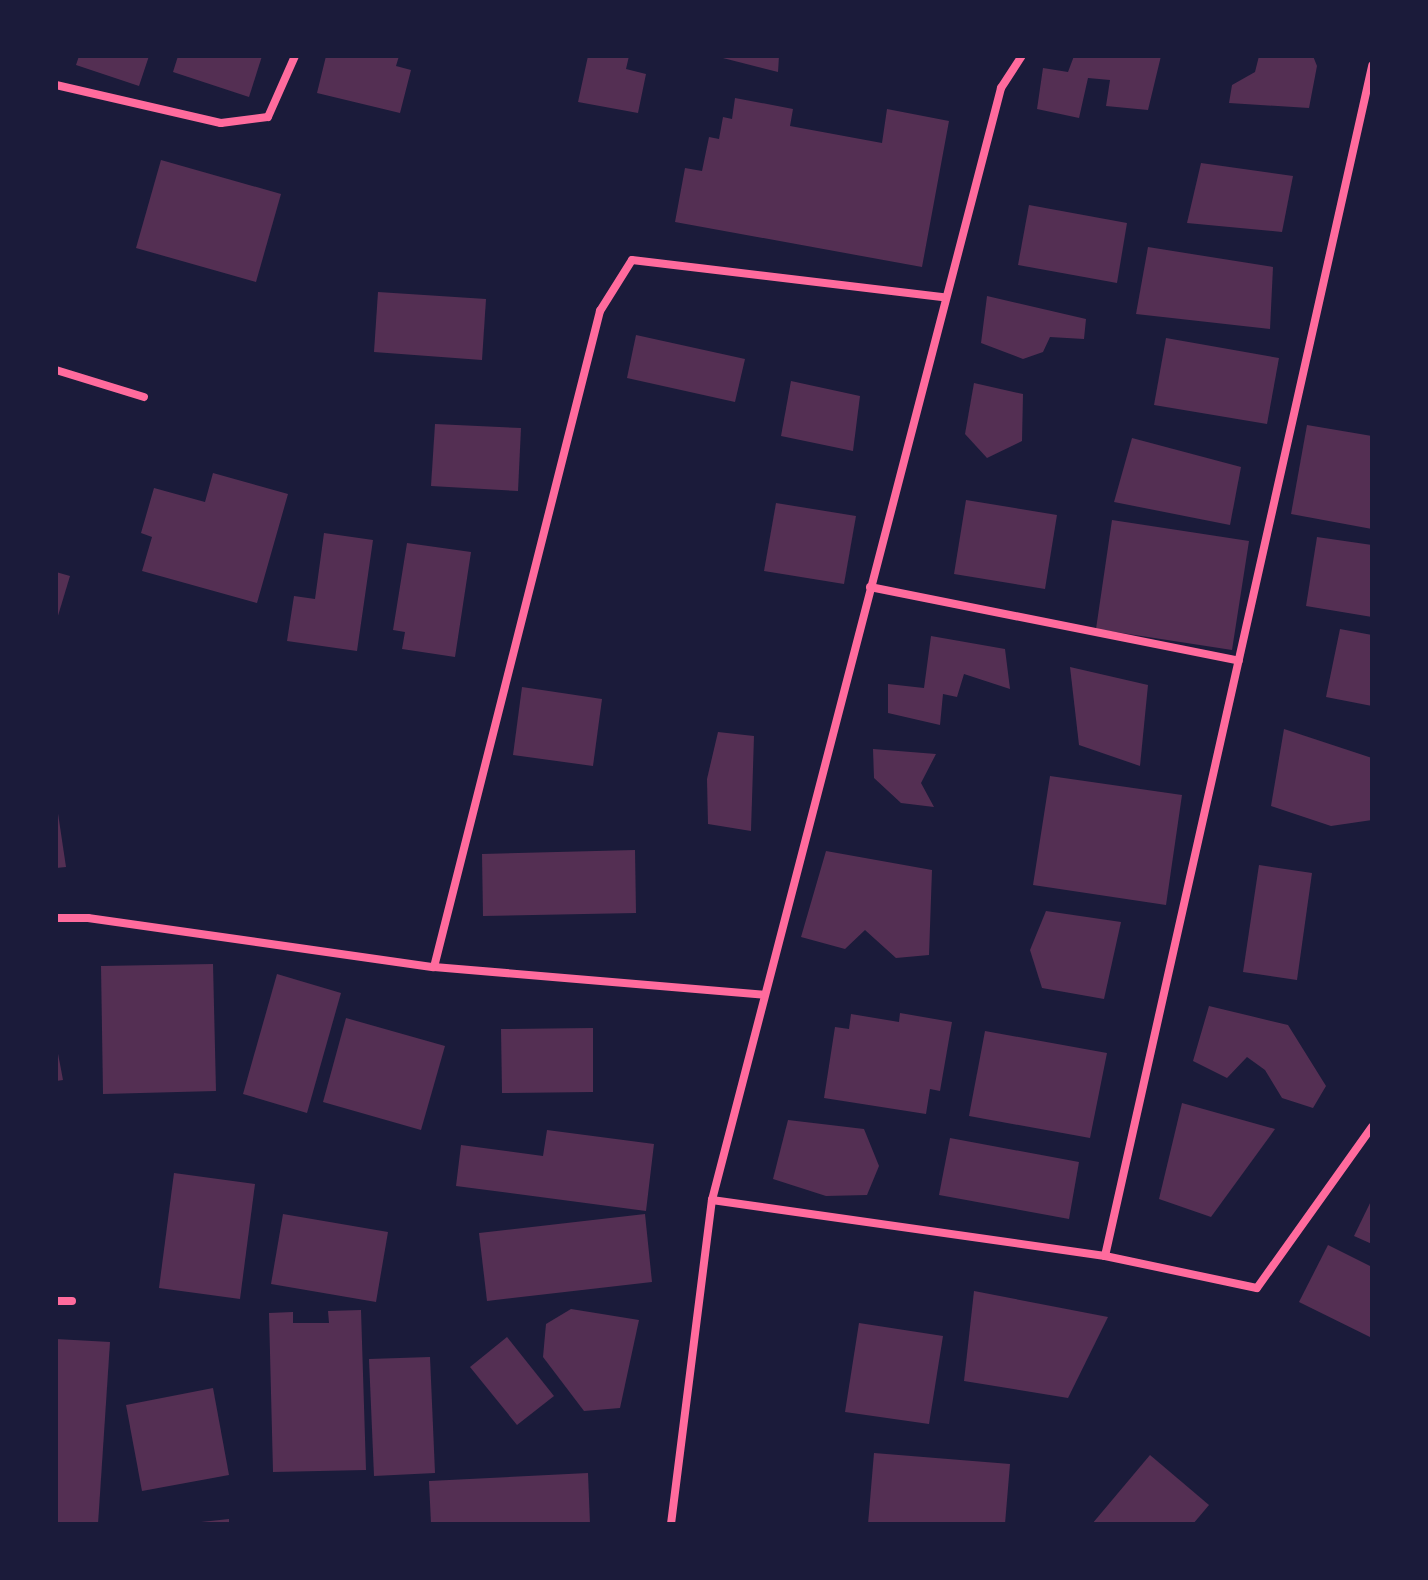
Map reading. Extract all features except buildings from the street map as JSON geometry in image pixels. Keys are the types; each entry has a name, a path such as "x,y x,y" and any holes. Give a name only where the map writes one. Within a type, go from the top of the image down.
{"street":[{"path":"56,85 221,123 268,117 295,56"},
{"path":"671,1524 712,1200 944,297 1001,88 1022,56"},
{"path":"1105,1256 1372,66"},
{"path":"434,967 600,311 632,260 944,297"},
{"path":"56,370 144,397"},
{"path":"870,587 1239,661"},
{"path":"56,918 88,918 434,967 765,995"},
{"path":"712,1200 1105,1256 1257,1288 1372,1127"},
{"path":"56,1301 72,1301"}]}
